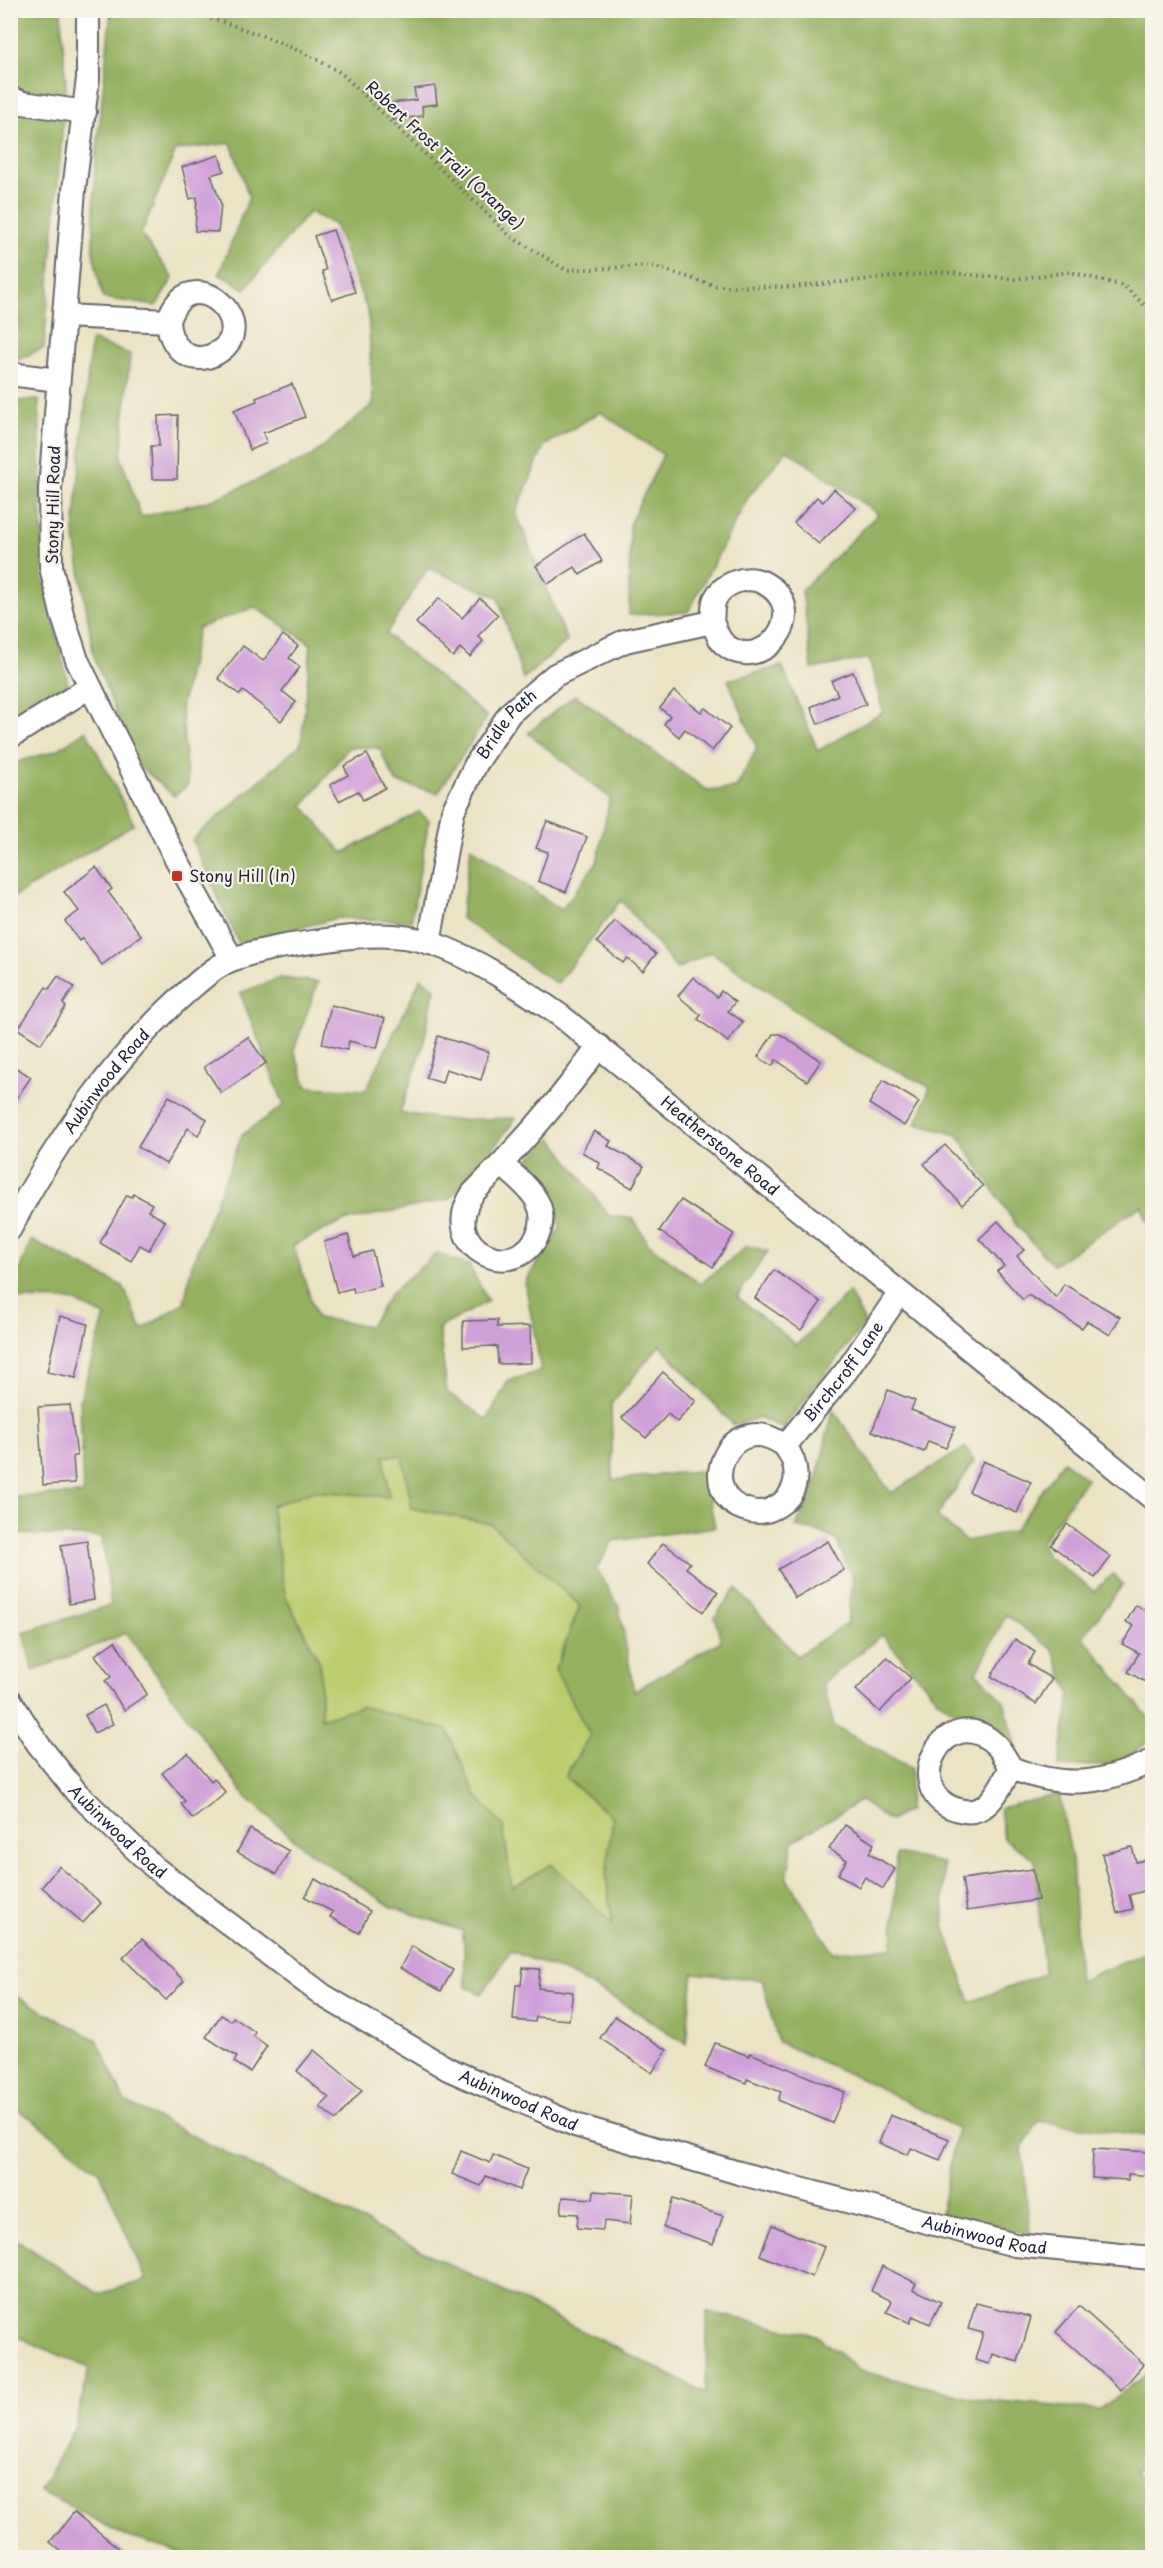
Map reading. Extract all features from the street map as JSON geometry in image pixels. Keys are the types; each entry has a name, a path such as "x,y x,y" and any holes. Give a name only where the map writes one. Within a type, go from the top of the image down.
{"street":[{"name":"Stony Hill Road","path":"88,10 90,43 85,112 74,190 50,489 51,567 62,614 90,687 174,855 232,959"},
{"path":"10,98 23,103 85,112"},
{"path":"64,316 168,321"},
{"path":"10,374 58,380"},
{"name":"Bridle Path","path":"429,943 453,811 476,764 510,713 555,675 625,641 712,622"},
{"path":"10,737 90,687"},
{"name":"Heatherstone Road","path":"232,959 304,943 376,935 408,937 454,951 521,989 599,1046 899,1294 1152,1498"},
{"name":"Aubinwood Road","path":"10,1229 31,1188 56,1148 130,1052 166,1011 200,981 232,959"},
{"path":"501,1164 564,1096 599,1046"},
{"name":"Birchcroff Lane","path":"786,1446 841,1378 899,1294"},
{"name":"Aubinwood Road","path":"10,1700 38,1744 77,1793 147,1861 324,1996 406,2046 458,2074 532,2108 629,2143 965,2234 1045,2249 1152,2258"},
{"path":"1011,1768 1048,1779 1087,1783 1120,1775 1152,1761"}],"path":[{"name":"Robert Frost Trail (Orange)","path":"182,10 238,26 309,54 341,73 510,236 566,270 652,266 716,286 792,287 941,272 1016,279 1070,272 1124,286 1152,312"}],"green space":[{"path":"11,11 61,11 66,86 44,348 17,360 19,284 11,282 10,129 18,56 11,42"},
{"path":"111,11 1152,11 1150,159 1152,161 1152,1232 1141,1206 1053,1265 1016,1225 958,1135 916,1124 930,1087 843,1044 711,952 677,969 621,900 557,984 461,918 471,847 561,910 597,862 610,798 528,733 575,695 708,791 736,788 757,748 728,680 782,666 818,751 883,712 869,658 812,669 802,590 878,514 787,450 749,496 688,612 629,615 630,523 663,455 600,412 544,446 516,512 567,641 523,679 498,597 428,568 386,634 487,717 438,793 396,782 379,748 349,747 303,806 343,853 419,812 429,820 411,921 337,918 239,944 192,840 301,744 311,644 255,607 198,628 181,708 188,785 174,796 136,763 94,657 74,532 91,340 130,354 121,457 141,517 212,500 312,456 373,404 368,312 334,224 309,212 245,289 219,274 249,197 231,143 176,150 141,234 173,278 156,306 103,298 93,253 95,168"},
{"path":"39,400 43,574 68,684 16,723 10,703 10,401"},
{"path":"86,730 134,824 11,899 11,764 57,750"},
{"path":"280,978 318,982 294,1050 307,1087 366,1090 421,978 435,988 422,1050 400,1113 451,1120 516,1118 492,1150 448,1200 344,1221 293,1245 317,1318 370,1326 392,1292 437,1253 469,1265 488,1301 439,1328 447,1392 487,1420 508,1381 541,1371 525,1282 561,1227 520,1167 552,1138 609,1216 633,1218 648,1243 700,1284 747,1246 768,1251 737,1297 797,1345 849,1292 865,1323 783,1428 760,1418 733,1425 660,1345 611,1404 613,1480 704,1470 715,1527 613,1541 596,1569 619,1607 634,1691 721,1641 715,1617 736,1588 797,1656 847,1623 853,1579 837,1541 821,1532 796,1527 816,1481 833,1410 891,1493 966,1447 974,1462 937,1516 966,1541 1014,1531 1063,1461 1087,1479 1041,1543 1047,1556 1094,1591 1113,1574 1123,1584 1083,1637 1152,1722 1152,1739 1116,1765 1059,1767 1070,1694 1053,1650 1006,1615 977,1673 1004,1701 1017,1748 999,1741 938,1700 882,1635 823,1683 834,1726 911,1768 909,1810 890,1821 860,1801 793,1841 787,1879 833,1952 893,1948 896,1854 943,1863 944,1926 970,2002 1044,1974 1035,1860 1004,1839 1000,1808 1059,1794 1072,1859 1079,1981 1152,1950 1152,2137 1039,2121 1022,2148 1030,2234 941,2214 957,2128 878,2087 778,2042 762,1980 693,1973 686,2044 621,2002 569,1974 511,1951 482,1994 466,1987 463,1931 392,1907 310,1853 245,1796 126,1633 33,1671 23,1632 111,1605 102,1537 11,1534 10,1497 83,1494 80,1399 105,1316 71,1300 11,1299 11,1292 31,1240 123,1286 142,1330 184,1303 192,1264 242,1135 284,1105 240,993","holes":["384,1456 402,1456 412,1508 491,1524 580,1606 555,1670 590,1735 565,1777 613,1818 606,1876 613,1924 552,1864 512,1888 503,1826 475,1794 447,1730 361,1706 321,1719 320,1663 285,1595 271,1506 313,1491 389,1497"]},
{"path":"383,1456 403,1456 412,1508 491,1524 580,1606 555,1670 590,1735 565,1777 613,1818 606,1876 613,1925 512,1889 503,1826 475,1794 447,1730 361,1706 321,1719 320,1663 285,1595 271,1506 313,1491 389,1497"},
{"path":"11,1993 98,2041 125,2102 706,2393 707,2312 816,2335 860,2371 978,2399 1099,2410 1152,2370 1152,2459 1136,2472 1152,2494 1152,2557 198,2558 128,2537 40,2491 76,2424 89,2368 11,2334 11,2236 99,2294 146,2280 100,2172 29,2117 11,2106"}],"building":[{"path":"435,86 437,104 422,106 423,116 393,120 391,103 416,100 414,89"},
{"path":"219,155 224,171 211,175 221,204 218,232 195,231 197,197 190,199 182,167"},
{"path":"333,230 355,292 332,300 322,271 326,270 314,236"},
{"path":"292,384 305,417 263,433 267,443 250,450 234,410 257,401 256,398"},
{"path":"178,415 177,479 152,479 151,446 159,446 158,416"},
{"path":"834,489 856,508 819,544 794,523 817,497 823,502"},
{"path":"584,533 602,561 580,575 575,567 548,584 536,566"},
{"path":"439,598 462,618 480,598 498,615 478,636 483,641 470,657 460,648 453,657 416,623"},
{"path":"283,635 298,646 289,658 300,667 282,691 296,702 281,721 243,691 240,695 218,678 243,646 263,661"},
{"path":"853,672 866,704 818,724 811,707 838,695 831,681"},
{"path":"674,691 701,712 705,708 730,728 712,751 685,729 679,737 664,724 670,716 660,708"},
{"path":"367,754 385,788 363,800 358,791 339,801 330,785 348,775 344,766"},
{"path":"547,821 587,837 566,892 538,881 548,852 536,848"},
{"path":"96,867 112,889 108,892 141,935 102,965 82,938 79,941 65,921 79,911 64,892"},
{"path":"615,921 656,954 643,971 627,958 623,963 597,942"},
{"path":"58,976 74,987 63,1004 66,1007 41,1044 18,1029 46,987 49,989"},
{"path":"693,977 717,997 721,991 735,1002 728,1011 743,1022 728,1042 698,1019 701,1015 678,996"},
{"path":"331,1005 385,1018 377,1048 349,1041 347,1050 322,1044"},
{"path":"773,1034 780,1034 821,1061 807,1081 776,1060 772,1066 758,1057"},
{"path":"438,1036 489,1052 481,1080 446,1069 442,1083 426,1078"},
{"path":"248,1037 266,1063 221,1093 204,1067"},
{"path":"10,1064 31,1077 10,1108"},
{"path":"883,1080 919,1102 904,1126 869,1104"},
{"path":"169,1096 207,1119 198,1135 188,1128 166,1164 138,1147"},
{"path":"594,1131 611,1141 608,1146 644,1166 632,1188 598,1168 600,1163 582,1152"},
{"path":"945,1145 983,1186 962,1205 924,1164"},
{"path":"134,1194 152,1204 148,1211 165,1221 149,1250 140,1245 131,1261 100,1243 127,1195 132,1197"},
{"path":"681,1200 734,1234 713,1267 659,1231"},
{"path":"998,1221 1024,1250 1017,1256 1056,1298 1064,1284 1120,1317 1110,1335 1087,1321 1082,1328 1028,1295 1023,1300 997,1271 1004,1266 979,1239"},
{"path":"348,1235 354,1256 372,1251 381,1286 354,1293 353,1288 337,1292 324,1242"},
{"path":"774,1270 821,1302 801,1330 755,1298"},
{"path":"60,1316 88,1324 76,1378 47,1372"},
{"path":"497,1320 497,1327 530,1326 531,1363 498,1364 497,1346 463,1347 463,1321"},
{"path":"663,1372 696,1401 677,1422 668,1414 646,1438 622,1418"},
{"path":"888,1390 915,1401 911,1410 955,1427 946,1448 928,1441 924,1452 872,1431"},
{"path":"70,1405 77,1456 73,1456 75,1483 43,1485 38,1407"},
{"path":"983,1461 1031,1482 1017,1513 969,1492"},
{"path":"1067,1524 1111,1557 1095,1578 1051,1545"},
{"path":"87,1541 94,1600 69,1604 61,1545"},
{"path":"828,1541 844,1570 795,1598 778,1569"},
{"path":"663,1543 690,1563 686,1568 718,1592 703,1612 647,1564"},
{"path":"1152,1595 1152,1686 1128,1672 1139,1653 1122,1644 1134,1626 1126,1622 1136,1605 1144,1610"},
{"path":"1015,1639 1035,1652 1028,1664 1052,1679 1036,1704 991,1676"},
{"path":"115,1641 147,1694 124,1710 105,1681 111,1677 95,1655"},
{"path":"887,1657 911,1678 880,1712 856,1690"},
{"path":"104,1705 113,1724 94,1733 85,1715"},
{"path":"188,1753 211,1781 214,1778 226,1793 193,1819 181,1804 185,1801 162,1773"},
{"path":"845,1825 874,1844 869,1853 895,1869 883,1889 865,1877 859,1887 838,1874 847,1860 829,1849"},
{"path":"250,1829 289,1851 276,1874 237,1852"},
{"path":"1132,1847 1136,1862 1152,1858 1152,1889 1129,1895 1133,1909 1117,1913 1102,1854"},
{"path":"59,1866 101,1903 83,1923 42,1887"},
{"path":"1033,1869 1038,1900 967,1911 962,1879"},
{"path":"315,1879 370,1911 359,1933 330,1917 333,1912 305,1897"},
{"path":"142,1939 184,1981 166,2000 123,1958"},
{"path":"412,1946 453,1970 441,1991 400,1968"},
{"path":"523,1968 540,1969 538,1988 573,1992 569,2020 536,2017 535,2022 513,2020 516,1985 521,1985"},
{"path":"221,2015 231,2021 233,2017 255,2032 253,2036 267,2046 250,2072 234,2062 237,2057 206,2037"},
{"path":"615,2016 667,2050 652,2073 600,2038"},
{"path":"715,2043 749,2056 750,2053 845,2092 832,2123 778,2100 781,2092 747,2079 746,2083 705,2067"},
{"path":"314,2050 362,2090 336,2120 320,2107 329,2098 297,2071"},
{"path":"890,2115 949,2139 940,2160 911,2148 908,2155 879,2143"},
{"path":"1093,2149 1152,2152 1152,2176 1128,2174 1128,2180 1092,2178"},
{"path":"461,2151 490,2163 493,2155 527,2169 519,2190 486,2176 481,2186 452,2174"},
{"path":"594,2191 633,2194 630,2224 604,2221 603,2230 577,2228 578,2214 561,2213 563,2197 593,2199"},
{"path":"673,2199 723,2216 713,2244 663,2227"},
{"path":"772,2225 824,2247 812,2277 760,2255"},
{"path":"882,2266 916,2283 913,2289 941,2302 930,2324 913,2316 910,2323 887,2312 892,2301 871,2291"},
{"path":"976,2303 1031,2317 1018,2362 993,2354 990,2364 975,2360 983,2333 968,2329"},
{"path":"1079,2306 1144,2364 1121,2390 1056,2332"},
{"path":"74,2512 131,2558 69,2558 50,2542"}],"place":[{"name":"Stony Hill (In)","path":"177,876"}]}
